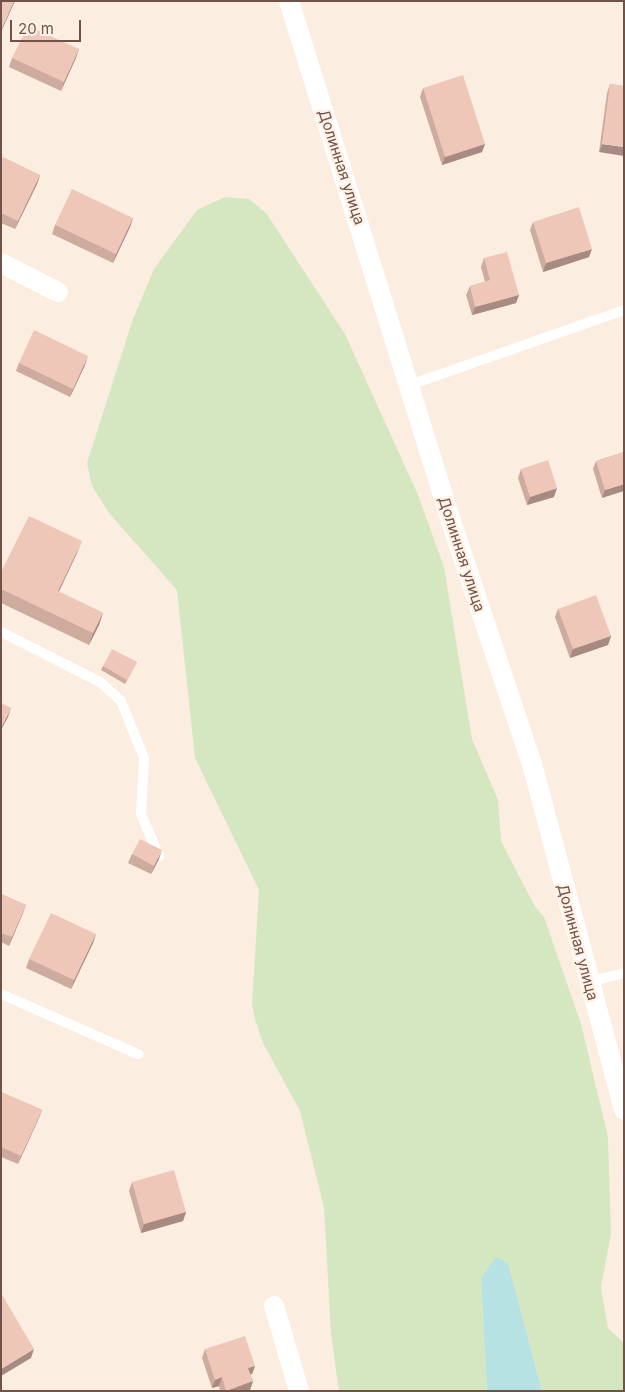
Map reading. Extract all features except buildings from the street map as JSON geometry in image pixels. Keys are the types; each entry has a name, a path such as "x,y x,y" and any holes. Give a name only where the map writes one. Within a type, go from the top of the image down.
{"street":[{"name":"Долинная улица","path":"289,1 410,385 450,521 532,764 588,982 624,1110"},
{"path":"1,263 58,292"},
{"path":"274,1306 299,1391"}],"lane":[{"path":"410,385 624,310"},
{"path":"1,632 100,682 121,701 144,758 141,814 160,856"},
{"path":"588,982 624,973"},
{"path":"1,994 138,1054"}],"green space":[{"path":"225,197 249,199 266,213 345,334 418,495 444,567 472,739 498,800 501,841 534,905 544,917 581,1024 608,1137 611,1234 601,1287 608,1328 624,1343 624,1391 542,1391 508,1263 481,1278 487,1391 339,1391 331,1334 324,1207 300,1111 263,1043 252,1004 259,890 195,758 177,590 109,513 92,486 87,463 133,319 154,269 197,210"}],"water":[{"path":"496,1257 508,1263 542,1391 487,1391 481,1278"}]}
